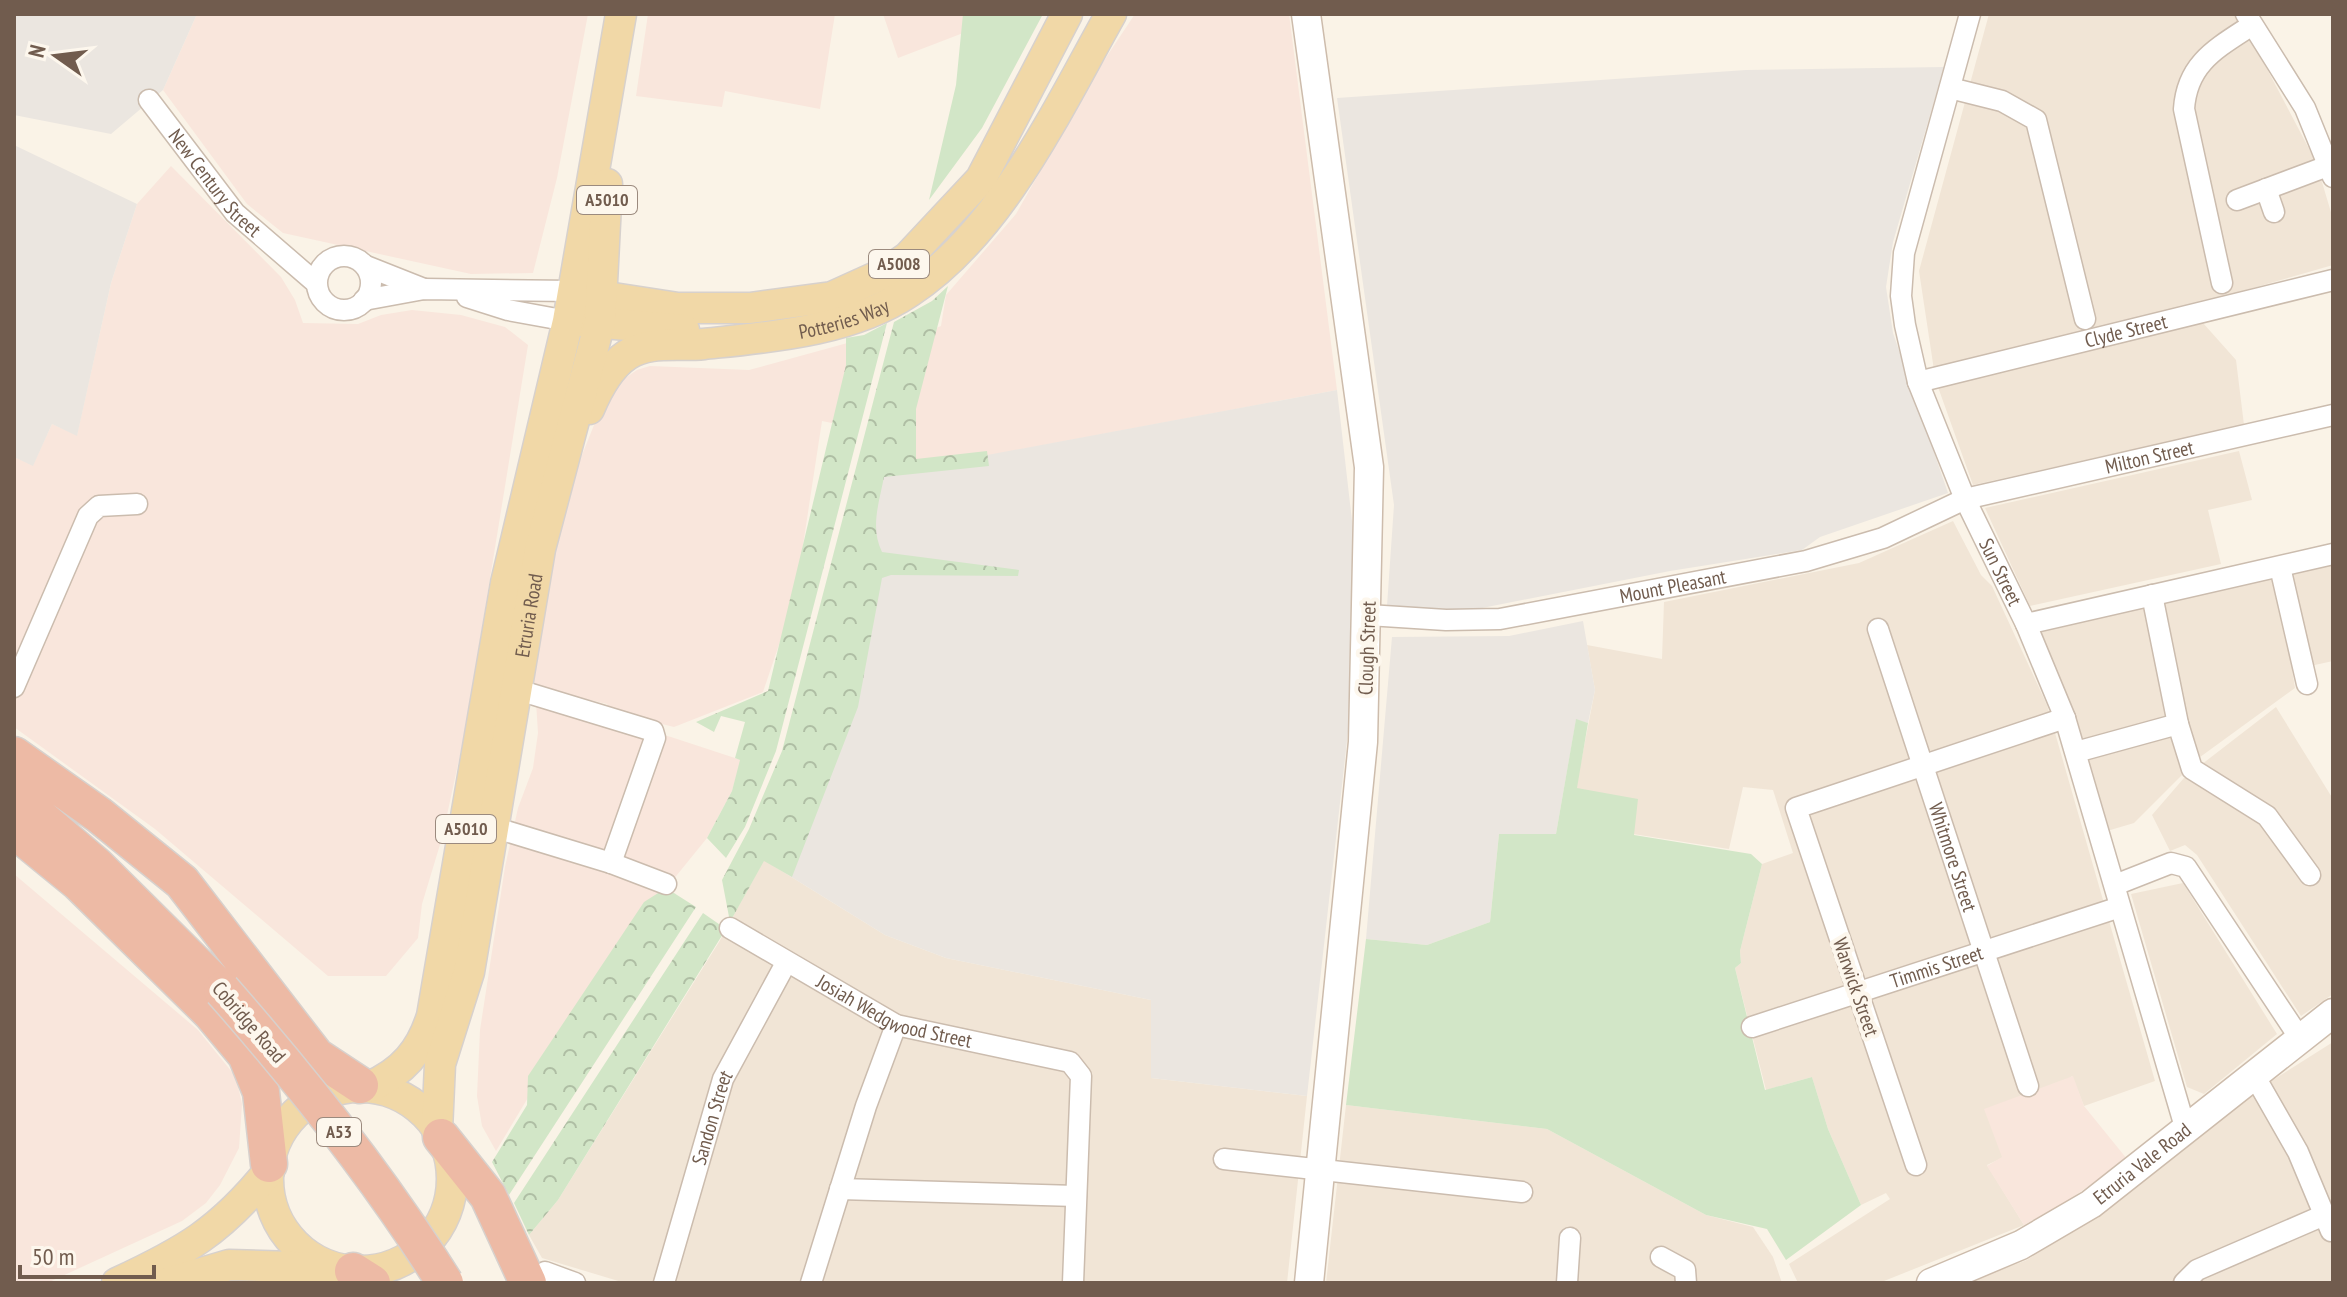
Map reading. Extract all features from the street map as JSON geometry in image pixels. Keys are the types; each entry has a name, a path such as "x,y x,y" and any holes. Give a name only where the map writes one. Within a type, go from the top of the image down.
{"highway":[{"path":"14,755 99,815 182,882 316,1056 365,1086"},
{"name":"Cobridge Road","path":"14,795 97,866 222,990 334,1126 415,1235 445,1283"},
{"path":"14,830 79,883 211,1013 246,1055 261,1092 269,1168"},
{"path":"439,1133 488,1196 537,1278"}],"main road":[{"name":"Etruria Road","path":"439,1133 440,1064 469,972 480,824 506,583 570,306 621,14"},
{"name":"Potteries Way","path":"602,310 750,308 832,297 859,287 908,257 981,179 1067,14"},
{"name":"A5008","path":"981,179 1084,14"},
{"name":"Potteries Way","path":"557,485 598,387 626,355 659,344 699,344 766,336 848,319 906,295 922,283 982,224 1016,177 1111,14"},
{"name":"Etruria Road","path":"365,1086 405,1066 426,1035 515,689 540,549 602,310 607,102"},
{"path":"570,306 766,336"},
{"path":"168,1283 229,1265 356,1275 400,1262 425,1244 437,1229 449,1201 451,1181 448,1154 439,1133 408,1101 365,1086 328,1091 304,1104 281,1132 269,1168 271,1203 287,1235 315,1260 356,1275"},
{"path":"117,1283 191,1246 224,1220 269,1168"}],"street":[{"name":"Clough Street","path":"1306,14 1369,467 1363,742 1309,1283"},
{"name":"Sun Street","path":"1970,14 1902,263 1905,325 1918,382 1965,499 2026,624 2065,718 2185,1127"},
{"path":"2222,283 2184,109 2185,90 2201,60 2249,19 2305,108 2332,169 2237,200"},
{"path":"1950,88 2002,101 2036,120 2085,319"},
{"name":"New Century Street","path":"149,100 235,213 289,258 319,274"},
{"path":"2266,189 2274,212"},
{"path":"424,289 341,255 319,274 323,300 338,310 348,310 364,300 424,289 570,306"},
{"path":"364,300 371,283 366,266"},
{"name":"Clyde Street","path":"1918,382 2084,344 2333,280"},
{"path":"447,291 508,310 570,306"},
{"name":"Milton Street","path":"1965,499 2333,415"},
{"name":"Mount Pleasant","path":"1368,615 1446,620 1500,619 1806,561 1883,538 1965,499"},
{"path":"14,687 88,516 99,506 137,504"},
{"path":"2026,624 2333,554"},
{"path":"2280,567 2307,684"},
{"path":"2152,595 2178,724 2192,769 2267,816 2310,875"},
{"name":"Whitmore Street","path":"1878,629 2028,1086"},
{"path":"515,689 653,731 655,738 611,863"},
{"path":"1924,767 2065,718"},
{"path":"2076,752 2178,724"},
{"name":"Warwick Street","path":"1916,1165 1796,808 1924,767"},
{"path":"480,824 611,863 666,884"},
{"path":"2115,885 2171,863 2186,867 2299,1037"},
{"name":"Timmis Street","path":"1752,1027 2120,907"},
{"name":"Josiah Wedgwood Street","path":"730,928 896,1025 1070,1062 1081,1076 1076,1196"},
{"name":"Sandon Street","path":"664,1283 723,1079 786,963"},
{"name":"Etruria Vale Road","path":"1931,1283 2021,1245 2091,1204 2333,1013"},
{"path":"811,1283 896,1025"},
{"path":"2184,1283 2197,1270 2326,1223 2298,1152 2254,1075"},
{"path":"1224,1159 1522,1192"},
{"path":"840,1189 1076,1196 1073,1283"},
{"path":"1567,1283 1570,1238"},
{"path":"1661,1257 1685,1270 1686,1283"},
{"path":"537,1278 575,1283"}],"shaded area":[{"path":"14,14 197,14 163,90 111,134 14,115"},
{"path":"197,14 588,14 557,178 533,273 471,274 283,233 247,204 163,90"},
{"path":"648,14 835,14 820,109 725,91 722,107 636,96"},
{"path":"883,14 972,14 971,30 898,58"},
{"path":"1135,14 1289,14 1337,390 895,473 929,331 941,326 946,295 1016,214 1095,74"},
{"path":"1989,14 2238,14 2316,162 2333,219 2333,265 2134,322 1934,370 1919,271"},
{"path":"1944,67 1893,242 1886,287 1893,333 1948,493 1820,537 1802,550 1670,571 1467,611 1387,606 1394,505 1337,98 1746,70"},
{"path":"14,145 137,204 111,283 77,436 52,424 33,466 14,457"},
{"path":"171,166 281,277 295,300 303,323 358,324 381,315 412,310 461,315 505,327 528,345 465,732 442,838 422,904 418,938 386,976 328,976 155,829 14,727 14,457 33,465 52,424 77,435 111,283 137,204"},
{"path":"2203,323 2236,360 2244,425 1973,485 1938,387"},
{"path":"862,339 842,425 822,421 795,597 763,692 674,727 610,711 607,704 528,685 564,500 606,395 615,385 637,370 650,366 749,370"},
{"path":"1337,390 1355,547 1351,705 1307,1096 1151,1078 1151,1000 946,958 885,935 764,860 882,462 896,472"},
{"path":"2239,451 2252,500 2208,510 2221,564 2030,606 1985,508"},
{"path":"1953,521 1981,575 1992,586 2047,705 2155,1081 2084,1106 2072,1076 2002,1158 1987,1165 2024,1225 1879,1283 1798,1283 1789,1264 1890,1199 1886,1193 1861,1205 1828,1129 1812,1077 1766,1090 1735,968 1741,963 1740,951 1762,864 1793,853 1773,790 1743,787 1729,849 1633,834 1576,788 1595,690 1587,645 1662,659 1664,602 1859,563"},
{"path":"2333,562 2333,661 2292,670 2295,688 2196,760 2162,602"},
{"path":"2147,604 2185,772 2134,823 2107,831 2072,710 2039,628"},
{"path":"1583,621 1595,690 1588,723 1576,720 1556,834 1499,834 1490,922 1427,945 1366,939 1392,637 1509,636"},
{"path":"536,702 671,737 741,760 732,791 707,838 664,891 547,1066 496,1151 482,1126 477,1096 480,1030 505,867 518,808 533,768 538,733"},
{"path":"2276,707 2333,799 2333,994 2301,1016 2197,855 2185,845 2170,851 2152,815 2184,778"},
{"path":"764,860 885,935 946,958 1151,1000 1151,1078 1307,1096 1287,1283 625,1283 542,1258 529,1235 558,1200 719,942"},
{"path":"14,874 198,1030 236,1077 242,1104 239,1148 220,1185 206,1203 182,1221 47,1283 14,1283"},
{"path":"2183,883 2277,1034 2204,1094 2187,1087 2131,894"},
{"path":"2333,1042 2333,1283 1965,1283 2027,1260 2087,1222 2251,1094"},
{"path":"2073,1076 2084,1106 2127,1159 2066,1202 2024,1225 1987,1166 2002,1157 1984,1109"},
{"path":"1346,1105 1547,1129 1706,1215 1753,1227 1773,1257 1782,1283 1326,1283"}],"green space":[{"path":"963,14 1043,14 982,128 929,200 956,85"},
{"path":"948,286 916,409 916,459 987,451 989,466 884,477 877,515 878,543 882,552 1019,570 1018,576 891,575 882,578 858,707 792,877 764,861 730,922 722,880 749,829 782,751 894,322 932,301"},
{"path":"887,323 776,751 745,827 726,858 707,838 732,791 740,760 735,758 745,722 721,716 714,732 696,722 768,691 846,365 846,338 864,335"},
{"path":"1576,719 1588,723 1577,788 1638,799 1634,835 1751,854 1762,864 1740,951 1741,963 1735,968 1765,1090 1812,1077 1828,1129 1861,1205 1786,1260 1767,1229 1706,1215 1547,1129 1346,1105 1366,939 1427,945 1490,922 1499,834 1556,834"},
{"path":"666,888 696,907 509,1195 492,1162 527,1105 528,1076 644,902"},
{"path":"703,913 726,929 558,1200 529,1235 514,1203"}]}
